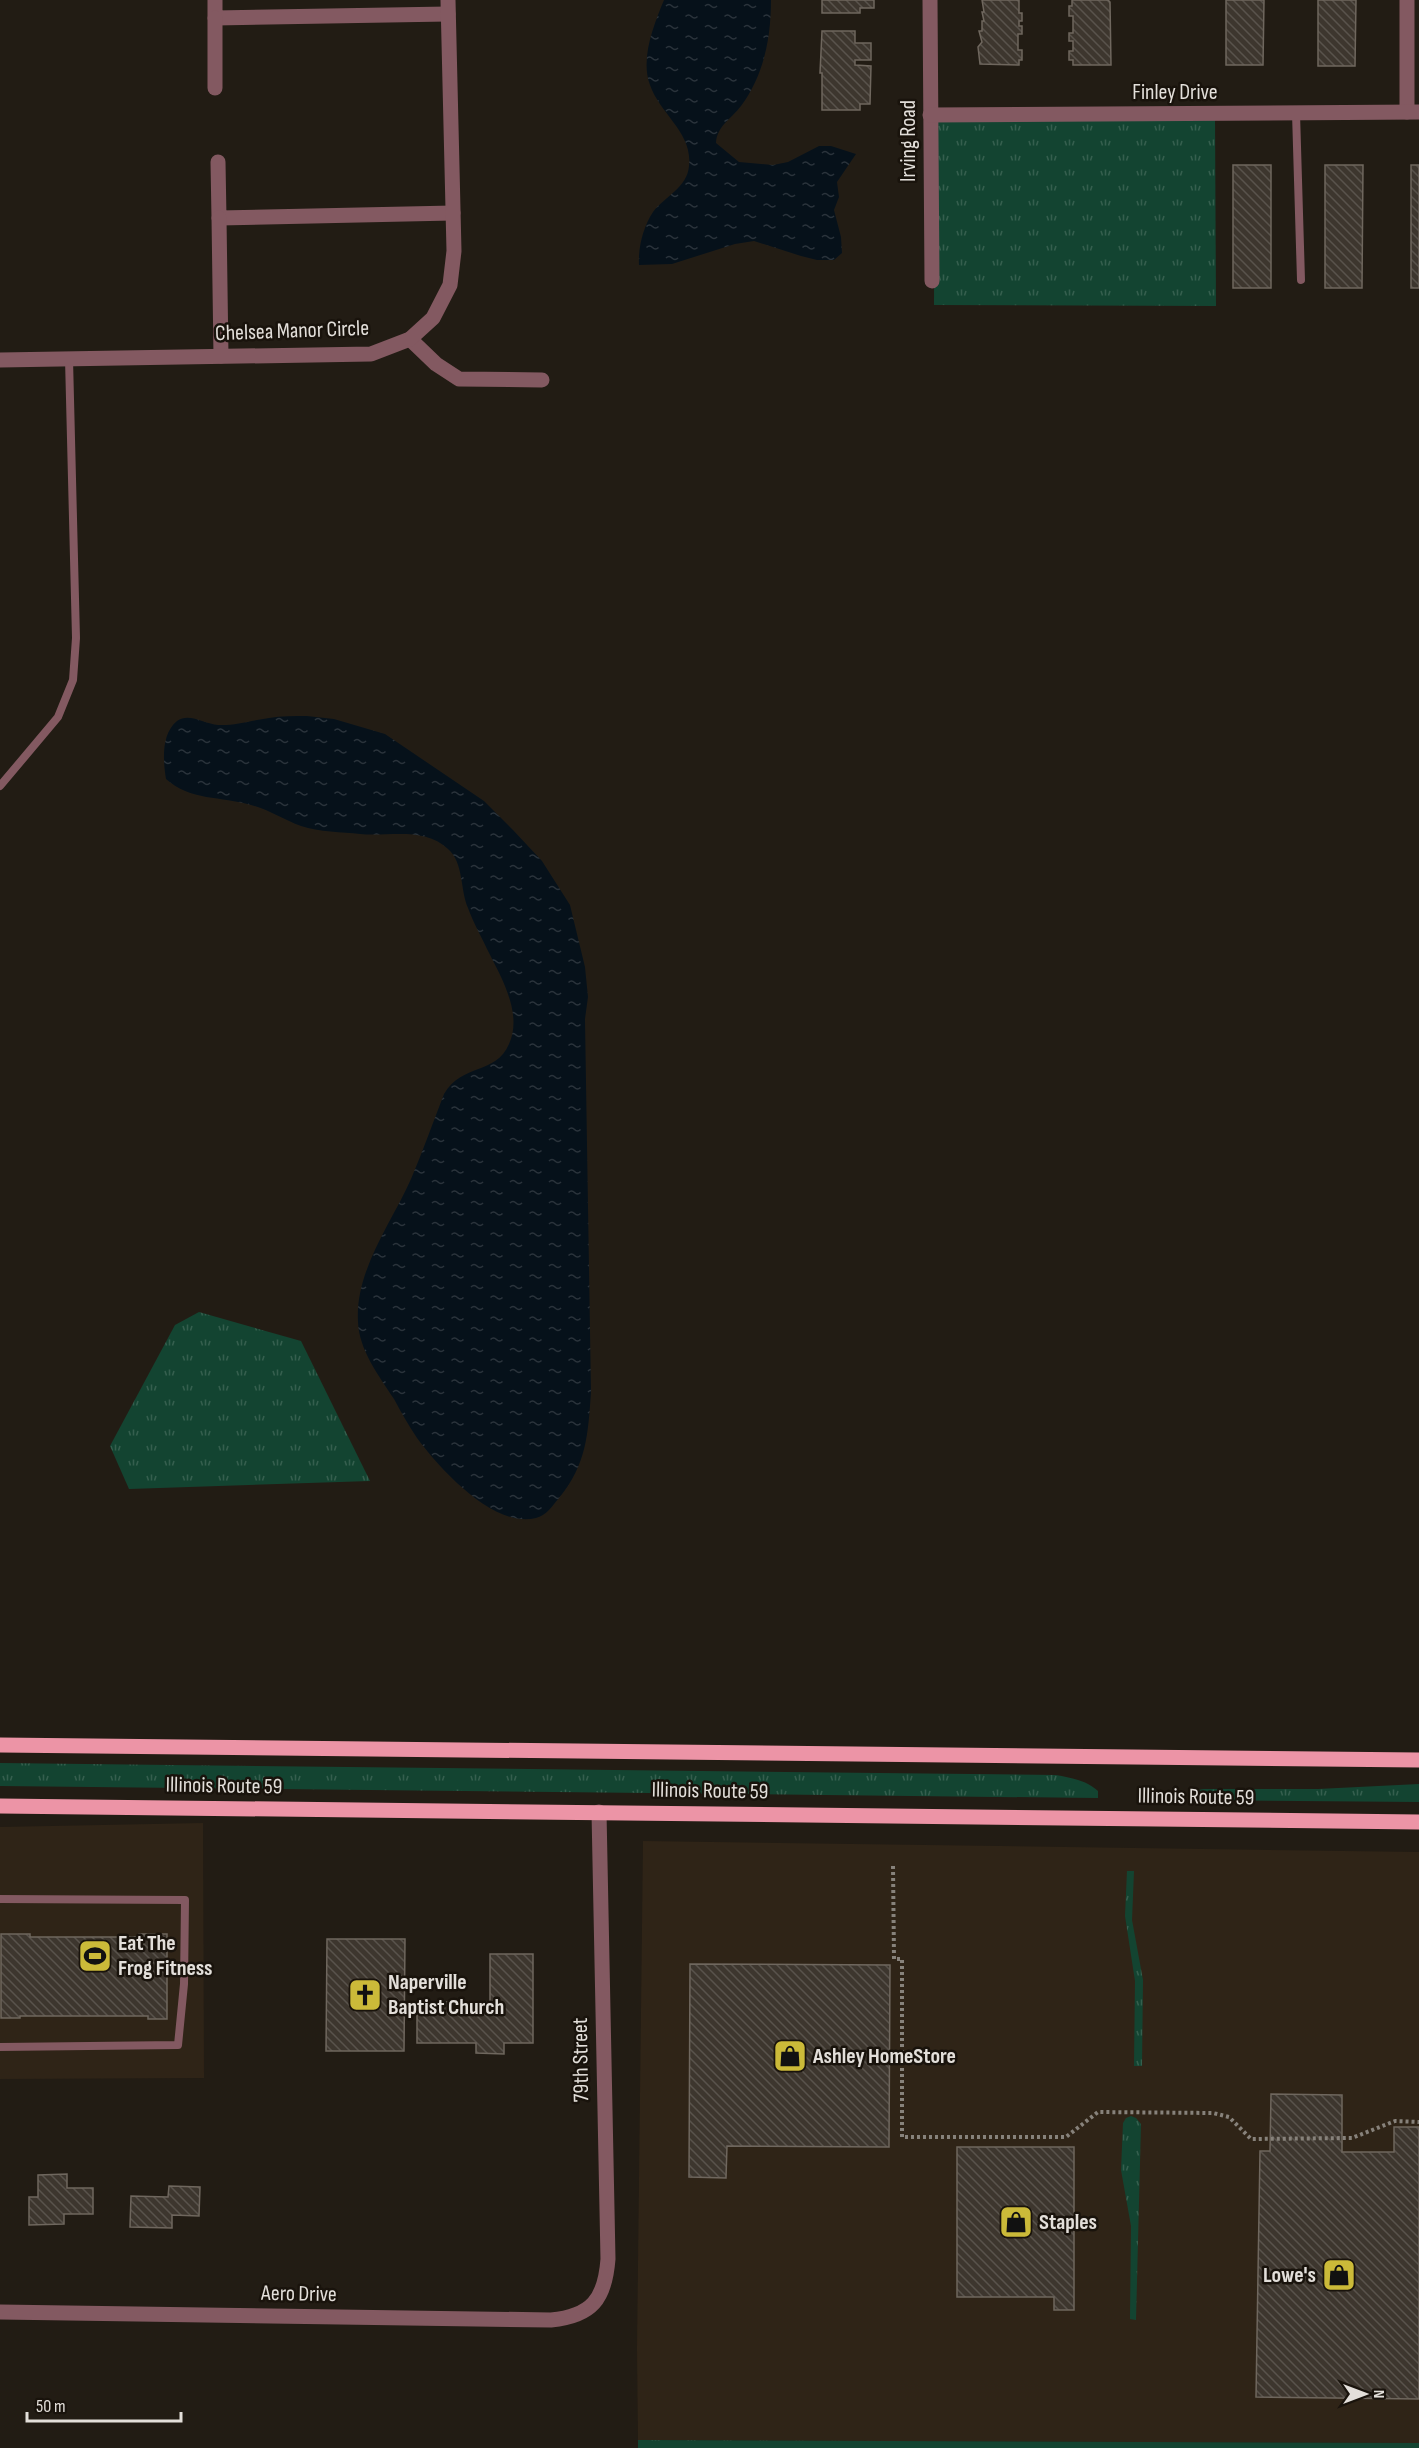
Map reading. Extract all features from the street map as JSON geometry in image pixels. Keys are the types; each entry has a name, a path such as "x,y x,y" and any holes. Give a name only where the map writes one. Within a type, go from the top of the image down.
{"main road":[{"name":"Illinois Route 59","path":"0,1744 1419,1760"},
{"name":"Illinois Route 59","path":"0,1806 1419,1822"}],"street":[{"path":"215,0 215,88"},
{"name":"Irving Road","path":"930,0 932,281"},
{"path":"1407,0 1413,112"},
{"path":"215,18 448,7"},
{"name":"Chelsea Manor Circle","path":"0,360 371,354 410,339 433,318 450,285 454,251 448,7"},
{"name":"Finley Drive","path":"930,115 1413,112"},
{"path":"218,162 221,356"},
{"path":"219,218 453,213"},
{"path":"410,339 436,364 459,379 542,380"},
{"name":"79th Street","path":"594,2304 605,2283 608,2259 600,1812"},
{"name":"Aero Drive","path":"0,2312 551,2320 586,2312 594,2304"}],"lane":[{"path":"1296,113 1300,280"},
{"path":"0,786 58,717 73,680 76,638 69,359"},
{"path":"0,1899 185,1900 184,1984 178,2045 0,2047"}],"path":[{"path":"893,1866 894,1959 902,1959 902,2137 1066,2137 1098,2112 1213,2114 1230,2117 1251,2139 1352,2138 1395,2121 1419,2122"}],"shaded area":[{"path":"203,1823 204,2078 0,2079 0,1827"},
{"path":"643,1841 1419,1852 1419,2443 638,2440"}],"green space":[{"path":"935,118 1215,118 1216,306 934,305"},
{"path":"199,1312 301,1341 370,1481 129,1489 110,1446 175,1325"},
{"path":"0,1763 1056,1775 1088,1784 1098,1791 1098,1798 0,1786"},
{"path":"1419,1784 1419,1802 1191,1800 1191,1791 1204,1789 1318,1789"},
{"path":"1127,1871 1134,1871 1132,1920 1143,1980 1142,2066 1134,2066 1135,1981 1125,1916"},
{"path":"1131,2116 1141,2124 1136,2320 1130,2319 1131,2226 1121,2170 1123,2123"},
{"path":"638,2440 1419,2443 1419,2448 638,2448"}],"water":[{"path":"664,0 771,0 768,42 761,69 741,106 719,132 716,143 739,162 773,165 788,162 819,146 831,146 856,154 837,182 839,197 834,210 841,237 842,253 834,260 817,260 754,241 735,244 672,264 639,265 639,252 649,218 658,206 680,186 689,166 686,144 655,95 647,75 649,42"},
{"path":"307,716 334,719 385,734 484,801 542,861 570,905 585,967 588,997 585,1019 591,1392 589,1422 581,1461 568,1485 552,1507 536,1518 520,1519 503,1514 486,1505 469,1493 439,1465 417,1438 376,1372 359,1332 359,1303 368,1266 411,1179 444,1094 460,1077 496,1061 509,1044 513,1032 512,1008 508,995 470,913 457,862 448,849 428,837 406,834 371,835 308,828 257,807 196,795 175,786 166,779 164,748 168,733 177,721 192,718 224,725 274,717"}],"building":[{"path":"822,0 874,0 874,8 860,8 860,13 822,13"},
{"path":"982,0 1019,0 1019,13 1022,13 1022,21 1019,21 1019,26 1022,26 1022,34 1018,34 1018,50 1022,50 1022,60 1019,60 1019,65 980,64 978,47 982,42 979,31 982,31 982,21 984,21"},
{"path":"1072,0 1108,0 1110,2 1111,65 1073,65 1073,60 1069,60 1069,51 1073,51 1073,41 1069,41 1069,33 1073,33 1073,16 1069,16 1069,6 1072,6"},
{"path":"1226,0 1264,0 1263,65 1226,65"},
{"path":"1318,0 1356,0 1355,66 1318,66"},
{"path":"822,31 855,31 855,43 871,43 871,60 855,60 855,65 871,66 870,104 860,104 860,110 822,110 822,73 820,73"},
{"path":"1233,165 1271,165 1271,288 1233,288"},
{"path":"1325,165 1363,165 1362,288 1325,288"},
{"path":"1411,165 1419,165 1419,288 1411,288"},
{"path":"1,1934 30,1934 30,1937 139,1937 139,1934 167,1934 167,2019 148,2019 148,2016 1,2018"},
{"name":"Naperville Baptist Church","path":"327,1939 405,1939 404,2051 326,2051"},
{"path":"490,1954 533,1954 533,2043 504,2043 504,2054 476,2053 476,2043 417,2043 417,2002 490,2002"},
{"name":"Ashley HomeStore","path":"690,1964 890,1965 889,2147 727,2146 726,2178 689,2177"},
{"name":"Lowe's","path":"1271,2094 1342,2095 1342,2152 1394,2152 1394,2127 1419,2127 1419,2399 1256,2397 1260,2151 1270,2151"},
{"name":"Staples","path":"957,2147 1074,2147 1074,2310 1054,2310 1054,2297 957,2297"},
{"path":"67,2174 67,2188 93,2188 93,2214 64,2214 64,2224 29,2225 29,2197 38,2197 38,2175"},
{"path":"169,2186 200,2187 199,2216 172,2215 172,2228 130,2227 131,2196 168,2197"}],"place":[{"name":"Eat The Frog Fitness","path":"95,1956"},
{"name":"Naperville Baptist Church","path":"365,1995"},
{"name":"Ashley HomeStore","path":"790,2056"},
{"name":"Staples","path":"1016,2222"},
{"name":"Lowe's","path":"1339,2275"}]}
